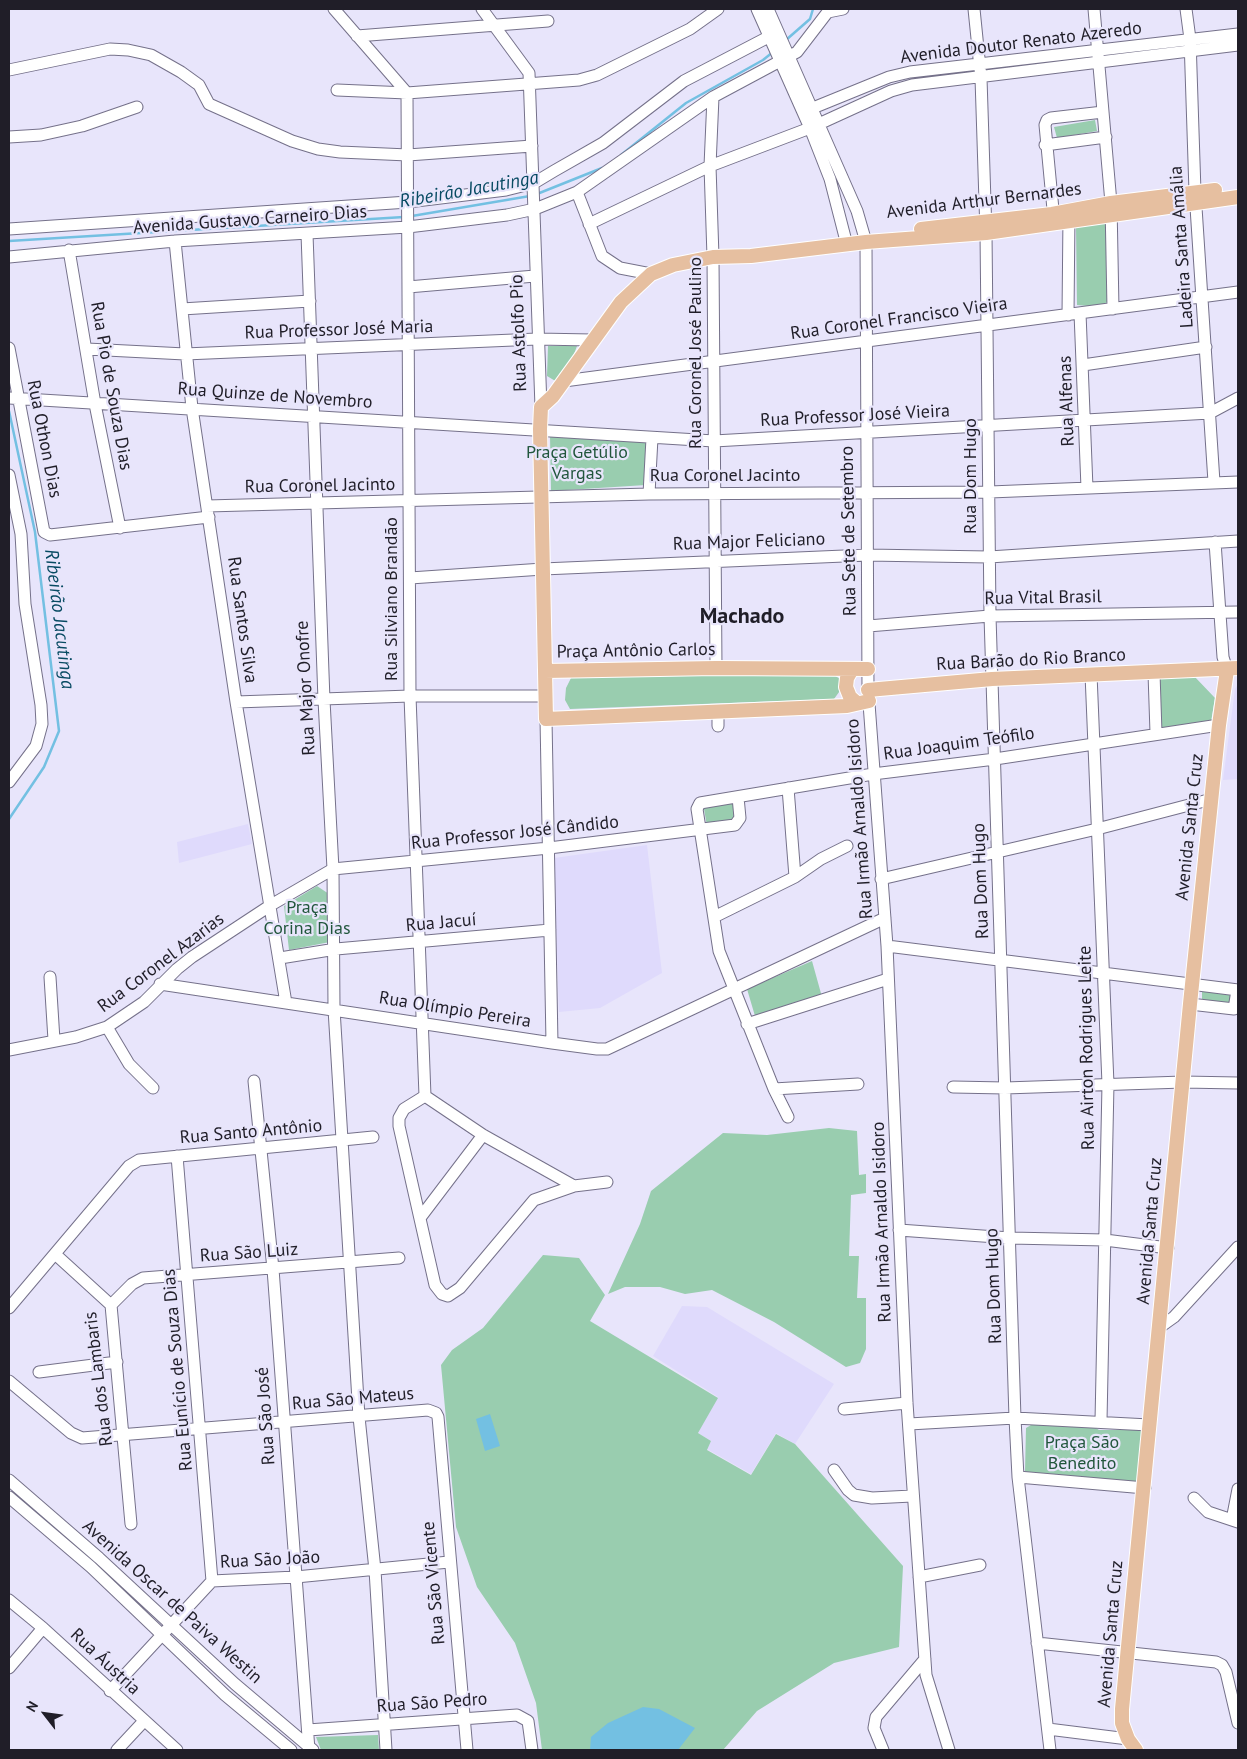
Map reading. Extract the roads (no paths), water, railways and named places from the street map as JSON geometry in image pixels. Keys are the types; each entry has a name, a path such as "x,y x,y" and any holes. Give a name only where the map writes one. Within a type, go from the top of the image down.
{"main road":[{"name":"Avenida Arthur Bernardes","path":"541,407 564,381 621,302 650,274 673,265 713,257 736,255 751,248 791,247 1053,219 1196,197 1238,188"},
{"name":"Avenida Arthur Bernardes","path":"1196,197 1238,197"},
{"name":"Rua Astolfo Pio","path":"541,407 545,671"},
{"name":"Praça Antônio Carlos","path":"546,719 545,671 716,668 851,671 868,669"},
{"path":"851,671 847,678 846,687 850,697 865,698"},
{"name":"Rua Barão do Rio Branco","path":"865,698 992,678 1227,671"},
{"name":"Avenida Santa Cruz","path":"1132,1745 1122,1723 1122,1709 1145,1488 1149,1426 1168,1248 1192,983 1221,705 1227,671"},
{"path":"546,719 718,719 865,698"}],"street":[{"path":"334,9 406,93"},
{"name":"Rua Astolfo Pio","path":"482,9 526,67 530,83 535,205 537,339 541,407"},
{"path":"337,90 406,93 579,80 597,75 690,29 718,9"},
{"path":"757,9 779,46 815,125 835,177 840,216 847,241"},
{"path":"768,9 779,46"},
{"path":"779,46 805,44 829,10 843,9"},
{"name":"Rua Dom Hugo","path":"974,9 981,78 989,426 990,616 1015,1418 1018,1478 1050,1750"},
{"path":"1094,9 1111,209 1113,309"},
{"name":"Ladeira Santa Amália","path":"1186,9 1190,45 1196,197 1214,482"},
{"path":"357,36 548,21"},
{"name":"Avenida Doutor Renato Azeredo","path":"1066,60 1098,63 1146,57 1238,34"},
{"path":"1144,45 1146,57"},
{"name":"Avenida Doutor Renato Azeredo","path":"589,224 710,166 815,125 891,91 912,85 981,78 1027,66 1066,60 1098,49 1144,45 1238,45"},
{"name":"Avenida Gustavo Carneiro Dias","path":"9,257 175,241 307,234 507,215 578,192 713,97 779,46"},
{"name":"Avenida Gustavo Carneiro Dias","path":"9,229 408,204 534,185 603,143 684,81 734,53 779,46"},
{"path":"9,70 110,49 128,50 151,55 181,72 199,85 209,104 292,141 318,149 340,152 408,155 532,146"},
{"name":"Avenida Doutor Renato Azeredo","path":"808,110 889,77 910,72 980,65 1027,66"},
{"name":"Rua Silviano Brandão","path":"406,93 408,155 410,696 425,1096"},
{"name":"Rua Coronel José Paulino","path":"713,97 710,166 713,257 716,668"},
{"path":"9,137 41,135 82,126 137,108"},
{"path":"1053,219 1045,145 1045,124 1047,120 1103,112"},
{"path":"1045,145 1106,137"},
{"name":"Rua Sete de Setembro","path":"835,177 858,211 866,238 868,669"},
{"path":"578,192 602,256 609,263 620,268 650,274"},
{"path":"840,216 858,211"},
{"path":"1068,315 1069,216"},
{"name":"Rua Major Onofre","path":"307,234 324,700 336,949 334,1009 359,1416 375,1570 386,1750"},
{"name":"Rua Santos Silva","path":"175,241 192,408 236,702 286,1003"},
{"name":"Rua Pio de Souza Dias","path":"69,250 95,404 120,528"},
{"path":"408,287 536,276"},
{"name":"Rua Coronel Francisco Vieira","path":"564,381 1238,292"},
{"path":"182,309 310,301"},
{"name":"Rua Alfenas","path":"1080,313 1084,365 1087,488"},
{"name":"Rua Professor José Maria","path":"87,349 185,354 537,339 592,340"},
{"path":"1084,365 1206,347"},
{"name":"Rua Othon Dias","path":"9,348 14,398 43,530 47,535"},
{"name":"Rua Quinze de Novembro","path":"14,398 540,429"},
{"path":"1210,413 1238,398"},
{"name":"Rua Professor José Vieira","path":"652,438 714,441 866,434 1210,413"},
{"path":"540,429 652,438 649,494"},
{"path":"9,475 13,514 22,545 25,604 41,705 42,724 36,746 9,782"},
{"name":"Rua Coronel Jacinto","path":"47,535 120,528 208,512 317,504 649,494 990,492 1238,482"},
{"name":"Rua Major Feliciano","path":"410,578 715,560 867,555 989,557 1238,541"},
{"path":"1215,542 1219,613 1227,671"},
{"name":"Rua Vital Brasil","path":"868,626 990,616 1238,612"},
{"path":"865,698 868,669"},
{"path":"1154,672 1156,733"},
{"name":"Rua Airton Rodrigues Leite","path":"1091,674 1108,1084 1100,1422"},
{"path":"236,702 410,696 545,696"},
{"name":"Rua Irmão Arnaldo Isidoro","path":"865,698 887,946 912,1496 925,1658 930,1692 948,1750"},
{"path":"546,719 552,1043"},
{"name":"Rua Joaquim Teófilo","path":"701,830 697,810 700,803 873,774 995,759 1094,742 1219,725"},
{"path":"788,788 795,877"},
{"name":"Rua Professor José Cândido","path":"333,869 549,848 701,830 735,824 739,821 738,797"},
{"path":"881,879 1097,829 1212,799"},
{"path":"701,830 719,951 774,1089 788,1117"},
{"path":"714,917 795,877 822,859 847,846"},
{"path":"271,904 333,869"},
{"name":"Rua Coronel Azarias","path":"9,1050 76,1037 107,1027 144,1002 160,984 192,957 271,904"},
{"name":"Rua Olímpio Pereira","path":"160,984 597,1049 607,1048 884,918"},
{"name":"Rua Jacuí","path":"336,949 550,930"},
{"path":"887,946 1238,990 1234,1009 1190,1004"},
{"path":"280,958 336,949"},
{"path":"50,977 54,1040"},
{"path":"747,1024 888,979"},
{"path":"107,1027 129,1064 153,1088"},
{"name":"Rua São José","path":"254,1081 273,1269 311,1750"},
{"path":"953,1087 1005,1088 1183,1082 1238,1083"},
{"path":"774,1089 858,1084"},
{"path":"574,1186 483,1136 425,1096 404,1109 399,1126 435,1284 438,1291 448,1296 460,1288 534,1200 574,1186 607,1182"},
{"path":"420,1218 483,1136"},
{"name":"Rua Santo Antônio","path":"55,1254 134,1163 146,1158 373,1137"},
{"name":"Rua Eunício de Souza Dias","path":"177,1156 212,1581"},
{"path":"899,1230 1010,1238 1105,1240 1168,1248"},
{"path":"1160,1327 1174,1317 1238,1247"},
{"path":"9,1308 55,1254"},
{"name":"Rua dos Lambaris","path":"55,1254 98,1291 111,1305 131,1524"},
{"name":"Rua São Luiz","path":"111,1305 137,1280 399,1258"},
{"path":"1224,1263 1238,1260"},
{"path":"38,1372 117,1362"},
{"name":"Rua São Mateus","path":"9,1381 76,1436 284,1423 428,1410 436,1413"},
{"path":"844,1409 907,1403"},
{"name":"Rua São Vicente","path":"436,1413 438,1417 449,1562 467,1750"},
{"path":"908,1424 1015,1418 1149,1426"},
{"path":"834,1470 848,1490 854,1495 872,1498 912,1496"},
{"path":"1018,1478 1145,1488"},
{"name":"Avenida Oscar de Paiva Westin","path":"9,1480 99,1558 235,1684 311,1750"},
{"path":"1194,1498 1208,1512 1235,1521 1238,1489"},
{"name":"Avenida Oscar de Paiva Westin","path":"9,1497 91,1567 162,1637 225,1695 291,1750"},
{"path":"91,1567 99,1558"},
{"name":"Rua São João","path":"110,1691 212,1581 296,1577 449,1562"},
{"path":"919,1577 980,1565"},
{"name":"Rua Áustria","path":"9,1600 43,1628 177,1750"},
{"path":"9,1668 43,1628"},
{"path":"1037,1643 1216,1662 1226,1672 1238,1723"},
{"path":"883,1750 874,1728 876,1716 925,1658"},
{"path":"225,1695 235,1684"},
{"name":"Rua São Pedro","path":"308,1730 517,1715 523,1717 530,1726 532,1750"},
{"path":"118,1750 144,1721"},
{"path":"1048,1729 1132,1745"}],"water":[{"path":"490,1414 500,1446 485,1451 476,1419"},
{"path":"643,1707 659,1709 695,1728 678,1750 590,1750 591,1737 608,1723"}],"waterway":[{"name":"Ribeirão Jacutinga","path":"786,40 810,19 813,9"},
{"name":"Ribeirão Jacutinga","path":"621,155 686,103 763,60 773,52"},
{"name":"Ribeirão Jacutinga","path":"537,194 602,168"},
{"name":"Ribeirão Jacutinga","path":"412,216 530,196"},
{"name":"Ribeirão Jacutinga","path":"9,241 404,217"},
{"name":"Ribeirão Jacutinga","path":"9,411 35,532 59,731 44,767 9,819"}],"district":[{"name":"Machado","path":"742,617"}],"park label":[{"name":"Praça Getúlio Vargas","path":"577,463"},
{"name":"Praça Corina Dias","path":"307,918"},
{"name":"Praça São Benedito","path":"1082,1454"}]}
